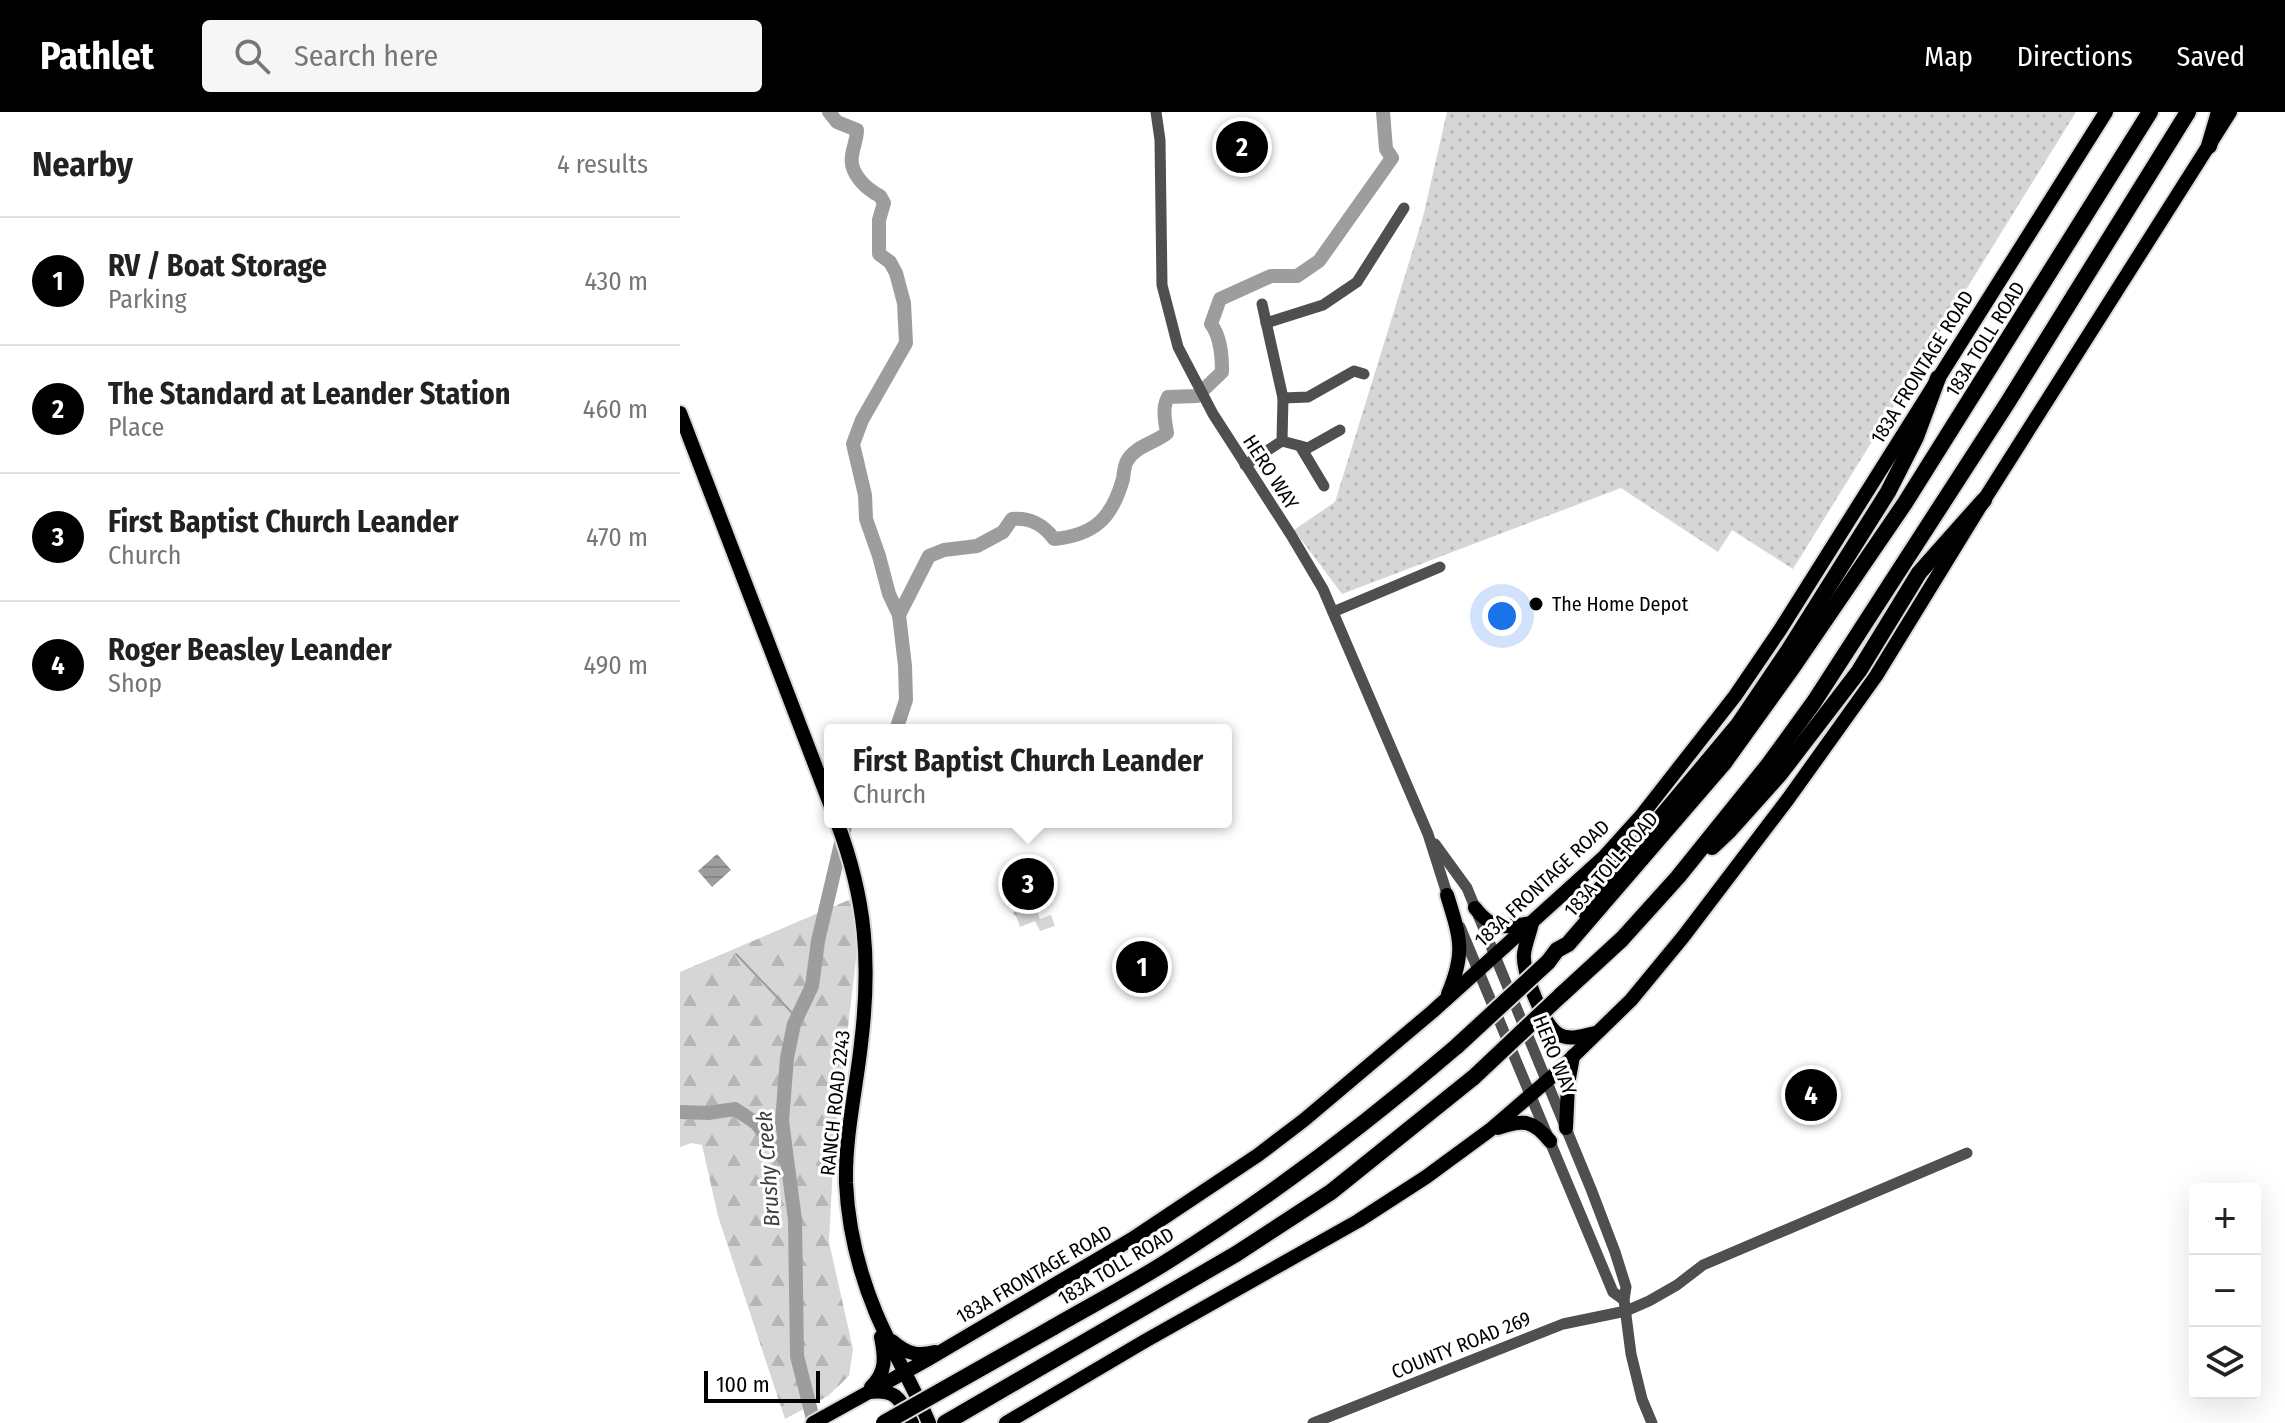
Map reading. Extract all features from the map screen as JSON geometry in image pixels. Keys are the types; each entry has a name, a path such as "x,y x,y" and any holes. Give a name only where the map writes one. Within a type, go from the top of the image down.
{"highway":[{"name":"183A TOLL ROAD","path":"884,1423 1168,1261 1285,1181 1386,1106 1568,944 1684,811 1761,713 1905,503 2150,112"},
{"path":"945,1423 1236,1254 1331,1192 1474,1077 1622,939 1678,877 1769,764 1814,702 2008,402 2188,112"},
{"path":"2209,146 2219,112"},
{"path":"1552,956 1560,937 1738,725 1780,664 1888,492 1916,437 1938,378"},
{"path":"1678,877 1729,831 1780,774 1859,671 1919,573 1984,500"}],"main road":[{"name":"183A FRONTAGE ROAD","path":"813,1423 1132,1239 1258,1155 1446,1000 1604,857 1641,816 1735,696 1780,630 2106,112"},
{"path":"1006,1423 1358,1221 1426,1177 1490,1130 1640,990 1788,799 1876,676 2230,112"},
{"path":"680,413 824,788"},
{"name":"RANCH ROAD 2243","path":"839,828 861,900 867,954 846,1182 852,1235 878,1319 929,1423"},
{"path":"1446,1000 1461,953 1447,895"},
{"path":"1475,908 1491,924 1533,923 1524,952 1524,964 1527,978 1550,1026 1559,1035 1569,1038 1597,1033"},
{"path":"1566,1128 1573,1055"},
{"path":"1490,1130 1515,1122 1528,1123 1539,1128 1550,1141"},
{"path":"865,1393 879,1379 884,1365 878,1319"},
{"path":"887,1338 912,1354 928,1354 946,1348"},
{"path":"865,1393 883,1391 898,1397 912,1423"}],"street":[{"name":"HERO WAY","path":"1156,112 1160,140 1162,285 1178,347 1207,404 1323,589 1428,834 1447,895 1613,1292 1625,1305"},
{"path":"1266,323 1323,305 1357,282 1404,208"},
{"path":"1262,304 1283,398 1282,441"},
{"path":"1283,398 1308,397 1354,371 1364,374"},
{"path":"1245,465 1282,441 1308,448 1340,430"},
{"path":"1300,446 1324,486"},
{"path":"1333,612 1440,567"},
{"name":"HERO WAY","path":"1428,834 1467,888 1615,1252 1626,1287 1625,1305"},
{"name":"COUNTY ROAD 269","path":"1313,1423 1563,1324 1649,1301 1703,1265 1967,1153"},
{"path":"1625,1305 1631,1354 1642,1399 1652,1423"}],"green space":[{"path":"1447,112 2076,112 1793,569 1732,530 1718,552 1621,488 1342,594 1294,530 1335,502 1423,217"},
{"path":"851,899 860,926 834,1145 829,1242 853,1349 849,1376 828,1396 785,1419 718,1216 702,1145 691,1143 680,1147 680,972"},
{"path":"1029,907 1036,908 1040,919 1051,915 1055,926 1040,931 1035,921 1020,927 1012,913"}],"shaded area":[{"path":"717,854 731,870 712,887 698,871"}],"waterway":[{"path":"829,112 837,122 857,130 853,168 860,180 884,203 879,220 879,254 890,262 896,273 904,303 906,343 862,420 853,444 865,495 866,519 889,594 899,615 906,700 898,724"},
{"path":"899,615 929,556 944,550 977,546 1003,532 1012,519 1036,523 1054,539 1081,533 1100,522 1119,493 1125,465 1131,456 1167,433 1165,410 1168,397 1197,396 1222,372 1219,341 1211,324 1220,299 1271,276 1297,276 1319,261 1392,158 1386,149 1383,112"},
{"name":"Brushy Creek","path":"814,1423 797,1356 795,1220 782,1121 787,1058 794,1024 812,986 818,941 845,828"},
{"path":"736,954 796,1017"},
{"path":"680,1112 708,1113 735,1109 756,1123 785,1160"}],"place":[{"name":"The Standard at Leander Station","path":"1242,147"},
{"name":"The Home Depot","path":"1536,604"},
{"name":"First Baptist Church Leander","path":"1028,884"},
{"name":"RV / Boat Storage","path":"1142,967"},
{"name":"Roger Beasley Leander","path":"1811,1095"}]}
